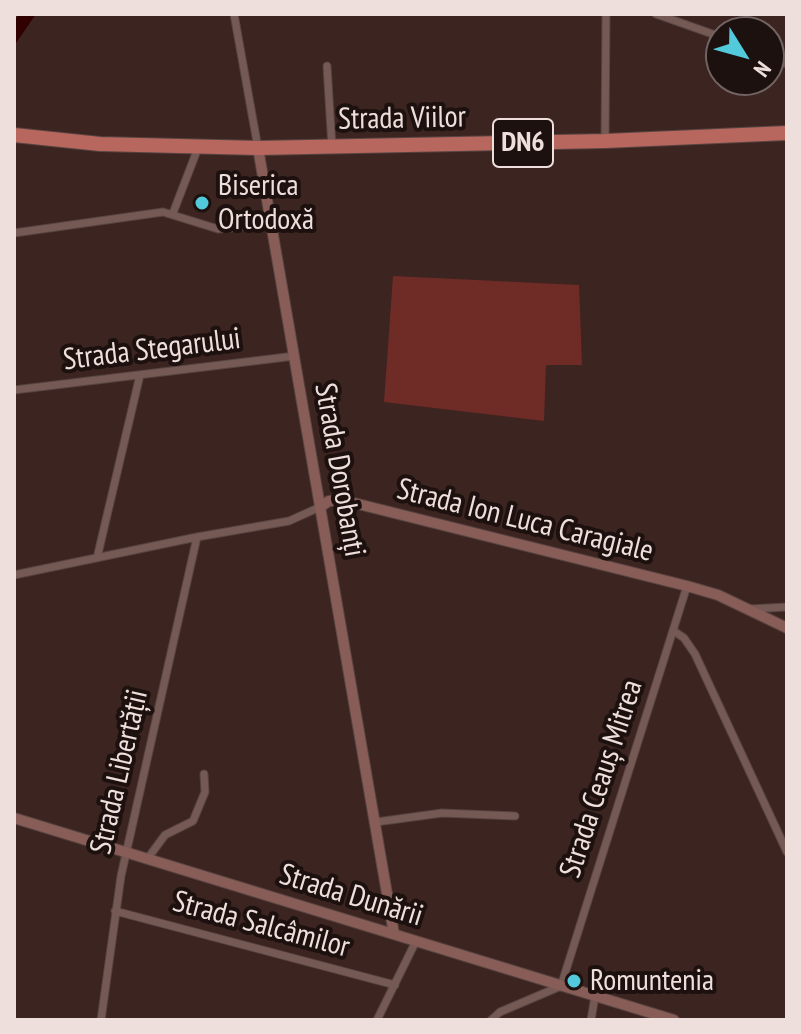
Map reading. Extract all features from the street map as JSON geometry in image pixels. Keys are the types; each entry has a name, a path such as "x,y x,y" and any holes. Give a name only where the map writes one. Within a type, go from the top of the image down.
{"highway":[{"name":"Strada Viilor","path":"258,148 605,141 787,133"},
{"name":"DN6","path":"14,135 100,144 258,148"}],"street":[{"name":"Strada Dorobanți","path":"234,14 394,934"},
{"path":"605,141 606,14"},
{"path":"656,14 705,31"},
{"path":"327,66 332,147"},
{"path":"173,213 198,148"},
{"path":"14,233 90,221 173,213 218,229 271,224"},
{"name":"Strada Stegarului","path":"14,390 295,356"},
{"path":"97,558 140,375"},
{"name":"Strada Ion Luca Caragiale","path":"14,575 289,521 329,501 342,500 687,586 718,595 787,628"},
{"name":"Strada Libertății","path":"101,1020 126,852 197,537"},
{"name":"Strada Ceauș Mitrea","path":"561,986 687,586"},
{"path":"749,609 787,607"},
{"path":"674,631 695,654 787,852"},
{"path":"148,858 165,835 193,821 205,792 204,774"},
{"path":"376,822 442,813 515,816"},
{"name":"Strada Dunării","path":"14,818 674,1020"},
{"name":"Strada Salcâmilor","path":"115,911 395,985"},
{"path":"377,1020 416,941"},
{"path":"491,1020 500,1012 561,986"},
{"path":"591,1020 595,996"}],"shaded area":[{"path":"19,14 36,14 14,46 14,21"},
{"path":"393,276 579,285 582,365 546,365 544,421 384,402"}],"place":[{"name":"Biserica Ortodoxă","path":"202,203"},
{"name":"Romuntenia","path":"574,981"}]}
